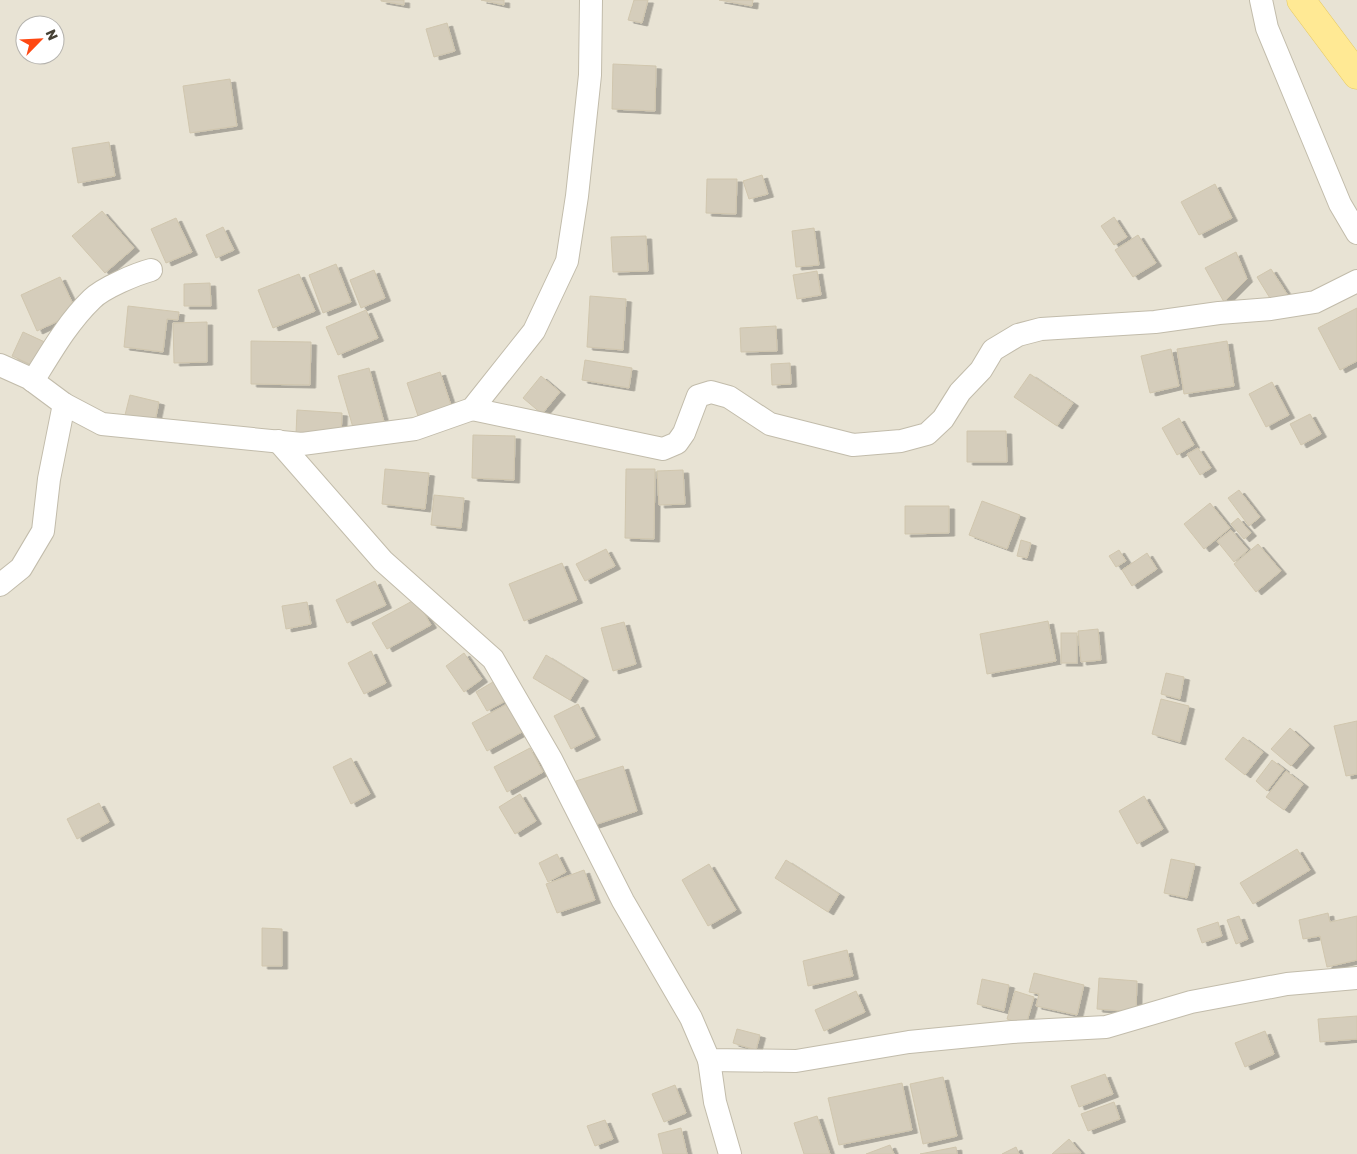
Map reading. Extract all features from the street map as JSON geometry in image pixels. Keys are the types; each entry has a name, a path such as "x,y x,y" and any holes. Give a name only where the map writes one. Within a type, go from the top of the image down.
{"main road":[{"path":"1301,0 1357,75"}],"street":[{"path":"472,409 534,331 567,262 577,196 590,75 591,0"},
{"path":"1261,0 1267,28 1340,204 1357,233"},
{"path":"33,381 64,332 93,297 134,274 151,270"},
{"path":"0,365 33,381 64,404 102,424 302,444 415,429 472,409 663,449 677,442 684,433 698,396 711,392 729,396 770,424 853,445 900,441 927,434 943,419 960,392 981,370 993,350 1018,335 1041,328 1155,322 1316,302 1357,281"},
{"path":"0,586 21,568 43,531 49,479 64,404"},
{"path":"278,441 383,561 493,659 551,759 623,900 691,1018 709,1060 715,1102 730,1154"},
{"path":"709,1060 796,1061 909,1042 1012,1032 1106,1027 1191,1002 1287,984 1357,978"}],"shaded area":[{"path":"0,0 1357,0 1357,1154 0,1154"}],"building":[{"path":"404,0 404,5 381,1"},
{"path":"481,0 504,0 504,5"},
{"path":"634,0 648,0 642,23 628,20"},
{"path":"719,0 753,0 752,6"},
{"path":"447,23 455,51 434,57 426,29"},
{"path":"613,64 656,66 655,111 612,109"},
{"path":"230,79 237,126 190,133 183,86"},
{"path":"109,142 115,176 78,183 72,148"},
{"path":"762,175 768,194 749,199 743,181"},
{"path":"707,179 737,179 736,214 706,213"},
{"path":"1215,184 1232,218 1199,235 1181,202"},
{"path":"102,211 134,248 105,273 72,236"},
{"path":"1114,217 1127,237 1114,245 1101,226"},
{"path":"176,218 192,252 166,263 151,229"},
{"path":"223,227 234,250 216,258 206,235"},
{"path":"814,228 819,265 796,267 792,231"},
{"path":"1138,235 1156,263 1133,277 1115,250"},
{"path":"646,236 648,271 613,272 611,237"},
{"path":"1236,252 1247,279 1224,302 1205,268"},
{"path":"336,264 351,302 323,313 309,275"},
{"path":"1271,269 1287,294 1273,303 1257,277"},
{"path":"374,270 385,298 361,308 350,280"},
{"path":"817,271 821,295 797,299 793,275"},
{"path":"299,274 315,311 273,328 258,290"},
{"path":"60,277 77,312 37,331 21,295"},
{"path":"210,283 211,306 184,306 184,284"},
{"path":"590,296 626,299 623,350 587,347"},
{"path":"128,306 179,312 178,320 167,319 163,352 124,347"},
{"path":"1357,308 1357,361 1340,370 1318,328"},
{"path":"366,310 378,338 338,355 326,327"},
{"path":"207,322 207,362 174,363 173,323"},
{"path":"776,326 777,351 741,352 740,328"},
{"path":"23,332 49,344 38,368 12,356"},
{"path":"251,341 311,342 310,385 251,384"},
{"path":"1227,341 1234,386 1184,394 1177,349"},
{"path":"1171,349 1179,386 1150,393 1141,356"},
{"path":"585,360 632,368 629,388 582,380"},
{"path":"790,363 791,384 772,385 771,364"},
{"path":"369,368 384,422 354,431 338,376"},
{"path":"440,372 451,405 418,416 407,383"},
{"path":"1030,374 1073,403 1057,426 1014,397"},
{"path":"541,376 560,392 542,414 523,398"},
{"path":"1272,382 1289,415 1266,427 1249,394"},
{"path":"130,395 159,402 154,426 124,419"},
{"path":"297,410 342,413 341,437 296,434"},
{"path":"1310,414 1321,434 1301,445 1290,424"},
{"path":"1179,418 1194,445 1177,455 1162,428"},
{"path":"967,431 1006,431 1007,462 967,462"},
{"path":"473,435 515,436 514,480 472,478"},
{"path":"1198,448 1211,468 1200,475 1187,454"},
{"path":"385,469 429,473 425,509 382,504"},
{"path":"626,469 655,469 654,539 625,538"},
{"path":"683,470 685,504 659,505 657,471"},
{"path":"1239,490 1260,517 1249,526 1228,498"},
{"path":"434,495 464,498 461,528 431,525"},
{"path":"982,501 1020,515 1007,549 969,535"},
{"path":"1210,503 1230,528 1204,549 1184,524"},
{"path":"905,506 949,506 949,533 905,534"},
{"path":"1238,518 1251,533 1244,539 1231,524"},
{"path":"1231,530 1248,550 1234,562 1217,541"},
{"path":"1021,540 1031,543 1027,558 1017,556"},
{"path":"1258,544 1281,571 1256,592 1234,564"},
{"path":"606,549 615,566 585,581 576,564"},
{"path":"1119,550 1126,561 1116,567 1109,556"},
{"path":"1147,553 1157,569 1132,586 1122,570"},
{"path":"562,563 577,600 524,621 509,584"},
{"path":"375,581 386,605 347,623 336,600"},
{"path":"416,599 431,625 387,649 372,623"},
{"path":"307,602 311,624 286,629 282,606"},
{"path":"1048,621 1056,661 987,674 980,634"},
{"path":"624,622 636,664 613,671 601,628"},
{"path":"1098,629 1101,660 1081,662 1078,631"},
{"path":"1061,633 1077,633 1077,663 1061,663"},
{"path":"371,651 386,683 364,694 348,663"},
{"path":"464,653 482,679 464,692 446,666"},
{"path":"546,655 583,678 570,700 533,678"},
{"path":"1166,673 1184,677 1180,699 1161,694"},
{"path":"498,679 509,699 487,711 476,692"},
{"path":"1161,699 1189,706 1180,742 1152,734"},
{"path":"507,704 522,732 487,751 472,723"},
{"path":"578,704 595,737 571,749 554,716"},
{"path":"1357,721 1357,774 1346,776 1334,726"},
{"path":"1290,728 1309,745 1291,766 1271,749"},
{"path":"1243,737 1263,752 1245,775 1225,759"},
{"path":"530,748 543,772 507,792 494,767"},
{"path":"351,758 370,794 351,804 333,767"},
{"path":"1272,760 1284,769 1267,791 1256,781"},
{"path":"623,766 637,811 591,826 576,781"},
{"path":"1286,771 1303,784 1284,810 1266,797"},
{"path":"520,794 536,821 515,834 499,807"},
{"path":"1144,796 1163,829 1137,844 1119,811"},
{"path":"99,803 109,822 77,839 67,819"},
{"path":"1297,849 1310,870 1253,904 1240,883"},
{"path":"557,854 566,872 548,882 539,863"},
{"path":"1171,859 1195,864 1187,898 1164,893"},
{"path":"786,860 839,894 828,912 775,878"},
{"path":"709,864 736,910 708,926 682,880"},
{"path":"584,870 595,900 557,913 546,884"},
{"path":"1328,913 1330,922 1357,916 1357,960 1327,967 1320,936 1303,939 1299,920"},
{"path":"1239,916 1248,939 1236,944 1227,920"},
{"path":"1218,922 1222,936 1202,943 1197,929"},
{"path":"262,928 282,929 282,966 262,966"},
{"path":"847,950 853,976 808,986 803,961"},
{"path":"1034,973 1084,985 1077,1015 1036,1006 1039,994 1029,992"},
{"path":"1099,978 1137,981 1136,1012 1097,1009"},
{"path":"982,979 1009,985 1004,1011 977,1004"},
{"path":"856,991 865,1012 824,1031 815,1010"},
{"path":"1015,991 1034,997 1026,1025 1007,1019"},
{"path":"1357,1016 1357,1039 1320,1042 1318,1019"},
{"path":"737,1029 760,1035 756,1050 733,1043"},
{"path":"1265,1031 1274,1054 1245,1067 1235,1043"},
{"path":"1105,1074 1113,1094 1079,1107 1071,1086"},
{"path":"943,1077 957,1136 923,1144 910,1084"},
{"path":"902,1083 912,1130 839,1145 828,1098"},
{"path":"675,1085 686,1113 664,1122 652,1094"},
{"path":"1114,1102 1120,1119 1088,1131 1081,1114"},
{"path":"817,1116 830,1154 804,1154 794,1123"},
{"path":"605,1120 613,1139 595,1146 587,1126"},
{"path":"681,1128 687,1154 663,1154 658,1134"},
{"path":"1069,1139 1081,1153 1052,1154"},
{"path":"890,1145 894,1154 866,1154"},
{"path":"956,1147 957,1154 920,1154"},
{"path":"1016,1147 1019,1154 1002,1154"}]}
